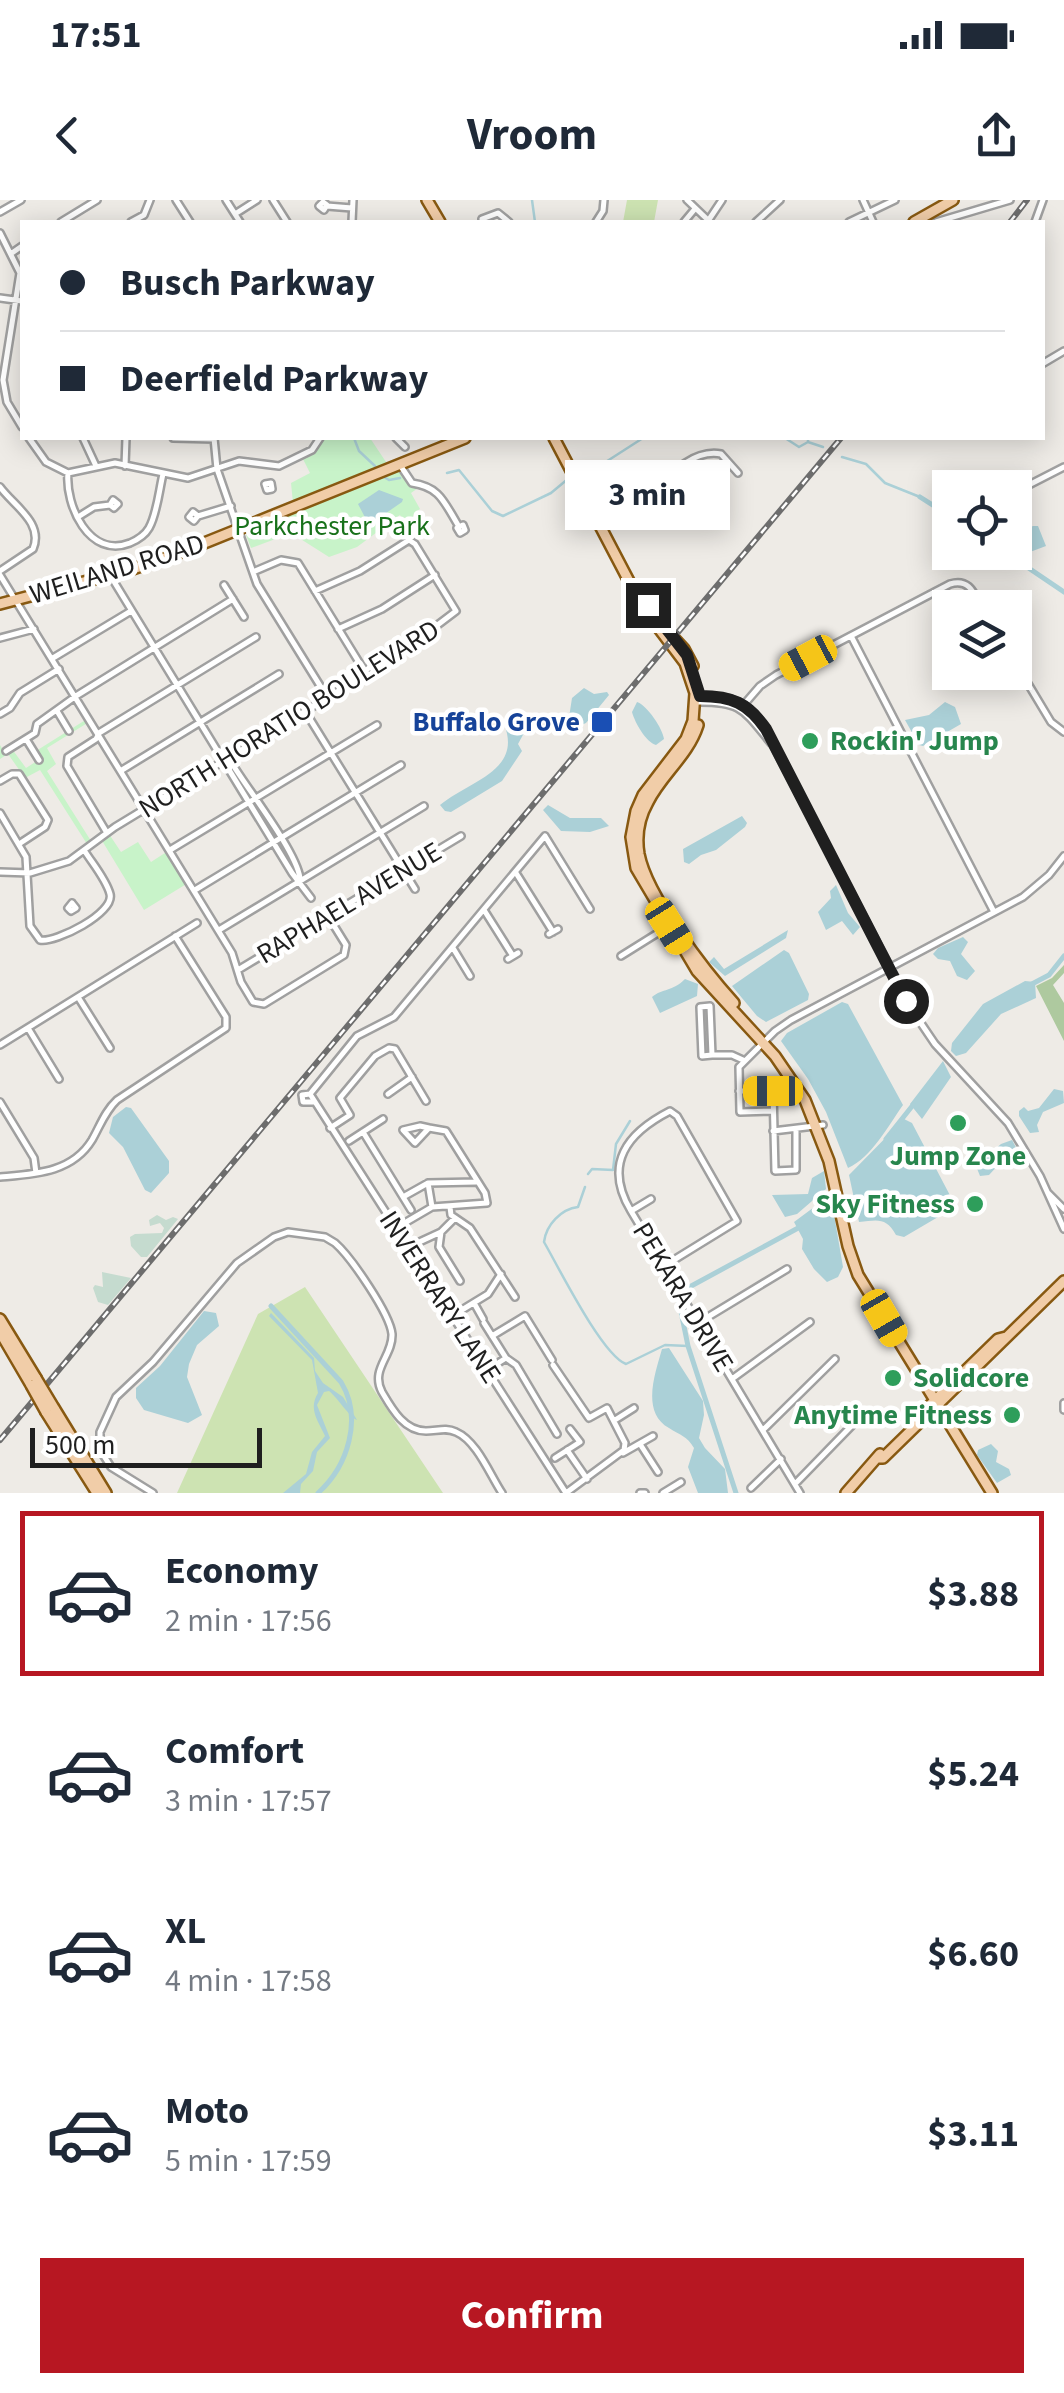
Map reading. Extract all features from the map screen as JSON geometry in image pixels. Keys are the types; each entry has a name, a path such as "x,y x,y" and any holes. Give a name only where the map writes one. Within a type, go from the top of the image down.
{"main road":[{"path":"934,219 944,200"},
{"path":"934,219 953,200"},
{"name":"WEILAND ROAD","path":"0,604 182,552 400,466 453,440"},
{"path":"558,440 642,606 685,663 698,699 690,744 650,796 638,828 638,850 644,871 704,980 765,1040 820,1126 834,1158 858,1259 935,1393 937,1403 992,1493"},
{"path":"846,1493 998,1339 1006,1337 1064,1281"},
{"path":"0,1319 33,1382"},
{"path":"0,1332 97,1493"},
{"path":"50,1410 106,1493"}],"street":[{"path":"0,212 21,200"},
{"path":"63,220 96,200"},
{"path":"135,220 144,215 150,200"},
{"path":"226,200 239,220"},
{"path":"235,214 258,200"},
{"path":"686,200 706,220"},
{"path":"758,220 780,200"},
{"path":"863,200 873,220"},
{"path":"853,220 895,200"},
{"path":"934,219 1010,200"},
{"path":"327,206 353,204"},
{"path":"498,204 498,213 506,220"},
{"path":"686,220 694,210"},
{"path":"482,219 498,213"},
{"path":"0,232 20,273 20,301 3,361 4,394 20,420"},
{"path":"12,253 20,247"},
{"path":"0,298 20,301"},
{"path":"30,440 46,462 68,473 115,463 188,478 246,460 272,466 284,464 312,450 319,440"},
{"path":"82,440 96,466"},
{"path":"125,466 126,440"},
{"path":"214,440 217,469 257,584 327,698"},
{"path":"398,440 405,447"},
{"path":"603,525 626,514 660,483 703,454 721,454 738,472"},
{"path":"270,482 272,466"},
{"path":"400,466 412,483 435,490 458,526"},
{"path":"1032,483 1064,467"},
{"path":"68,473 67,494 93,538 104,544 123,545 138,539 151,523 162,474"},
{"path":"0,486 34,524 37,540 30,552 0,573 219,930 249,997 260,1006 344,955 346,945 328,916"},
{"path":"78,517 94,507 110,505"},
{"path":"198,516 231,506"},
{"name":"NORTH HORATIO BOULEVARD","path":"0,872 28,873 59,866 455,614 455,606 409,540 360,570 315,591"},
{"path":"253,572 281,560 294,560 304,568 365,672"},
{"path":"110,575 311,898"},
{"path":"338,629 382,609 435,575"},
{"path":"939,590 954,582 968,585 971,590"},
{"path":"224,585 244,617"},
{"path":"743,706 767,680 932,594"},
{"path":"6,752 35,733 37,724 76,696 233,599"},
{"path":"52,658 132,610"},
{"path":"0,638 34,630"},
{"path":"851,636 994,912"},
{"path":"107,833 66,762 99,734 256,637"},
{"path":"0,714 10,708 20,693 59,669"},
{"path":"122,770 279,674"},
{"path":"1032,690 1051,722 1064,732"},
{"path":"698,699 726,696 743,706 773,745 888,967 935,1044 1008,1123 1064,1229"},
{"path":"57,711 69,730"},
{"path":"305,712 415,889"},
{"path":"170,850 377,725"},
{"path":"26,739 39,760"},
{"path":"195,890 401,765"},
{"path":"0,781 19,774 46,816 45,827 19,844"},
{"path":"219,930 424,806"},
{"path":"0,814 26,857 33,933 40,940 55,940 104,911 110,902 110,892 84,850"},
{"name":"RAPHAEL AVENUE","path":"238,970 460,836"},
{"path":"470,976 452,948 545,836 590,910"},
{"path":"773,1111 740,1112 739,1067 765,1040 791,1020 1031,891 1064,856"},
{"path":"516,873 553,932"},
{"path":"484,910 513,956"},
{"path":"0,1045 197,923"},
{"path":"621,956 672,925"},
{"path":"0,1177 55,1169 73,1160 87,1147 118,1100 226,1028 226,1017 176,936"},
{"name":"INVERRARY LANE","path":"452,948 394,1018 357,1036 310,1094 303,1093 302,1100 314,1102 566,1493"},
{"path":"78,997 110,1048"},
{"path":"712,1055 710,1006 700,1007 702,1056 732,1054 743,1060"},
{"path":"28,1028 59,1079"},
{"path":"330,1128 350,1116 340,1098 368,1064 389,1048 396,1051 426,1101"},
{"path":"388,1094 412,1077"},
{"path":"740,1091 773,1091 775,1171 796,1170 796,1130"},
{"path":"0,1102 34,1158 36,1173"},
{"name":"PEKARA DRIVE","path":"664,1266 737,1221 672,1112 638,1130 623,1151 620,1182 631,1211 800,1493"},
{"path":"349,1141 383,1118"},
{"path":"396,1228 432,1207 487,1203 446,1131 420,1126 403,1131 416,1143 428,1128"},
{"path":"774,1131 820,1126"},
{"path":"363,1132 411,1210"},
{"path":"462,1182 470,1170"},
{"path":"403,1197 428,1183 478,1182"},
{"path":"428,1183 432,1207"},
{"path":"1047,1192 1064,1209"},
{"path":"631,1211 651,1198"},
{"path":"450,1207 455,1218"},
{"path":"415,1244 441,1232 455,1218"},
{"path":"455,1218 470,1228 515,1297"},
{"path":"153,1493 111,1467 100,1450 100,1432 116,1397 152,1362 236,1264 274,1237 298,1232 341,1247 385,1314 392,1336 378,1371 379,1384 400,1418 417,1430 446,1429 460,1434 468,1440 502,1493"},
{"path":"441,1232 439,1247 460,1281"},
{"path":"698,1323 787,1269"},
{"path":"452,1316 493,1287 501,1274"},
{"path":"493,1287 506,1283"},
{"path":"474,1303 557,1434"},
{"path":"487,1327 525,1316 590,1418 607,1408 615,1420 624,1450 566,1493"},
{"path":"732,1379 810,1322"},
{"path":"487,1370 506,1358"},
{"path":"763,1430 835,1359"},
{"path":"615,1420 634,1408"},
{"path":"795,1484 864,1413"},
{"path":"555,1458 580,1442 570,1429"},
{"path":"616,1457 652,1436"},
{"path":"640,1444 658,1472"},
{"path":"567,1450 588,1479"},
{"path":"751,1488 780,1459"},
{"path":"663,1493 682,1482"}],"green space":[{"path":"627,200 658,200 654,220 623,220"},
{"path":"320,440 371,440 388,465 293,503 291,483 310,473 302,457"},
{"name":"Parkchester Park","path":"394,471 400,472 408,483 421,486 411,493 420,509 414,513 409,530 400,515 357,547 329,557 299,538 278,538 251,548 246,535 249,529"},
{"path":"87,719 89,722 47,748 56,764 47,771 91,841 87,844 40,770 25,778 8,754 0,759 0,745 5,753 12,749 26,768 40,759 36,751"},
{"path":"109,834 121,852 138,842 151,862 168,851 188,883 144,910 101,839"},
{"path":"1064,965 1064,973 1053,985 1064,1003 1064,1041 1036,986 1052,978"},
{"path":"157,1215 166,1220 178,1219 147,1257 141,1257 131,1246 130,1237 162,1233 160,1223 150,1226 149,1220"},
{"path":"102,1272 131,1278 108,1305 98,1302 93,1288 103,1287"},
{"path":"305,1287 443,1493 177,1493 258,1314"}],"water":[{"path":"379,490 403,499 369,525 358,504"},
{"path":"1032,526 1038,526 1046,546 1032,551"},
{"path":"584,688 594,694 609,695 586,723 574,728 568,724 572,698"},
{"path":"637,702 650,712 661,729 664,739 656,745 645,736 632,712"},
{"path":"945,702 955,707 961,724 919,745 905,720 929,715"},
{"path":"507,721 524,733 518,744 522,751 502,781 451,812 445,811 440,805 500,764 506,753"},
{"path":"548,805 570,818 601,818 609,826 590,832 561,831 543,810"},
{"path":"742,816 745,827 716,850 689,864 684,862 683,849"},
{"path":"836,885 848,913 860,927 853,935 842,921 826,930 818,912 831,898 830,891"},
{"path":"788,930 786,938 725,976 709,962 714,957 724,969"},
{"path":"963,937 968,942 961,954 975,971 967,980 957,976 950,961 933,954"},
{"path":"784,950 809,994 808,1000 766,1022 732,986"},
{"path":"685,979 698,984 697,996 660,1013 652,997"},
{"path":"1025,981 1035,982 1036,998 1001,1014 966,1053 956,1056 951,1051 952,1043 983,1004"},
{"path":"842,1002 848,1004 903,1105 872,1149 848,1168 826,1112 781,1041 787,1033"},
{"path":"943,1061 951,1077 922,1119 910,1104"},
{"path":"1054,1089 1063,1091 1064,1103 1043,1112 1037,1125 1039,1132 1030,1133 1019,1111 1024,1107 1028,1111 1039,1108"},
{"path":"126,1107 131,1108 169,1161 169,1173 151,1193 145,1190 123,1147 109,1133 113,1117"},
{"path":"904,1119 912,1123 954,1203 950,1210 904,1237 881,1221 859,1222 849,1175"},
{"path":"1012,1140 1020,1155 1002,1161 989,1175 980,1176 976,1166 1001,1144"},
{"path":"824,1171 826,1189 797,1214 785,1217 772,1195 808,1194 812,1178"},
{"path":"825,1199 832,1203 843,1267 838,1277 827,1282 802,1249 803,1239 794,1222"},
{"path":"204,1311 216,1313 219,1326 197,1345 187,1377 202,1415 188,1423 144,1410 136,1398 136,1388 160,1366"},
{"path":"271,1313 314,1358 315,1371 323,1383 343,1397 357,1420 329,1391 324,1392 317,1405 330,1438 317,1452 313,1471 301,1484 300,1493 283,1493 306,1474 312,1452 325,1436 314,1410 318,1393 312,1360 269,1316"},
{"path":"669,1348 703,1401 699,1438 725,1469 728,1493 698,1493 688,1467 694,1448 660,1421 655,1412 654,1379 662,1349"},
{"path":"991,1444 998,1451 996,1462 1009,1469 1011,1475 997,1483 977,1455 978,1450"}],"waterway":[{"path":"532,200 535,220"},
{"path":"355,440 359,451 375,466"},
{"path":"587,474 640,440"},
{"path":"788,440 799,447 808,442"},
{"path":"808,440 823,447"},
{"path":"842,457 866,464 885,483 920,497"},
{"path":"447,473 459,470 492,511 503,516 551,493 569,478"},
{"path":"384,477 400,478"},
{"path":"920,497 932,505"},
{"path":"1032,570 1064,592"},
{"path":"1030,985 1049,975 1064,956"},
{"path":"886,1139 913,1105"},
{"path":"588,1174 592,1169 613,1170 616,1144 630,1121"},
{"path":"585,1187 578,1207 555,1219 544,1242 593,1328 626,1364 665,1345 688,1346"},
{"path":"736,1493 688,1346 678,1297 682,1291 800,1227"},
{"path":"271,1306 341,1382 348,1396 349,1441 337,1469 318,1493"}],"railway":[{"path":"1012,220 1027,200"},
{"path":"0,1440 839,440"}],"place":[{"name":"Buffalo Grove","path":"602,722"},
{"name":"Rockin' Jump","path":"810,741"},
{"name":"Jump Zone","path":"958,1123"},
{"name":"Sky Fitness","path":"975,1204"},
{"name":"Solidcore","path":"893,1378"},
{"name":"Anytime Fitness","path":"1012,1415"}],"route":[{"path":"648,605 687,655 700,696 738,700 753,711 766,729 906,1001"}]}
